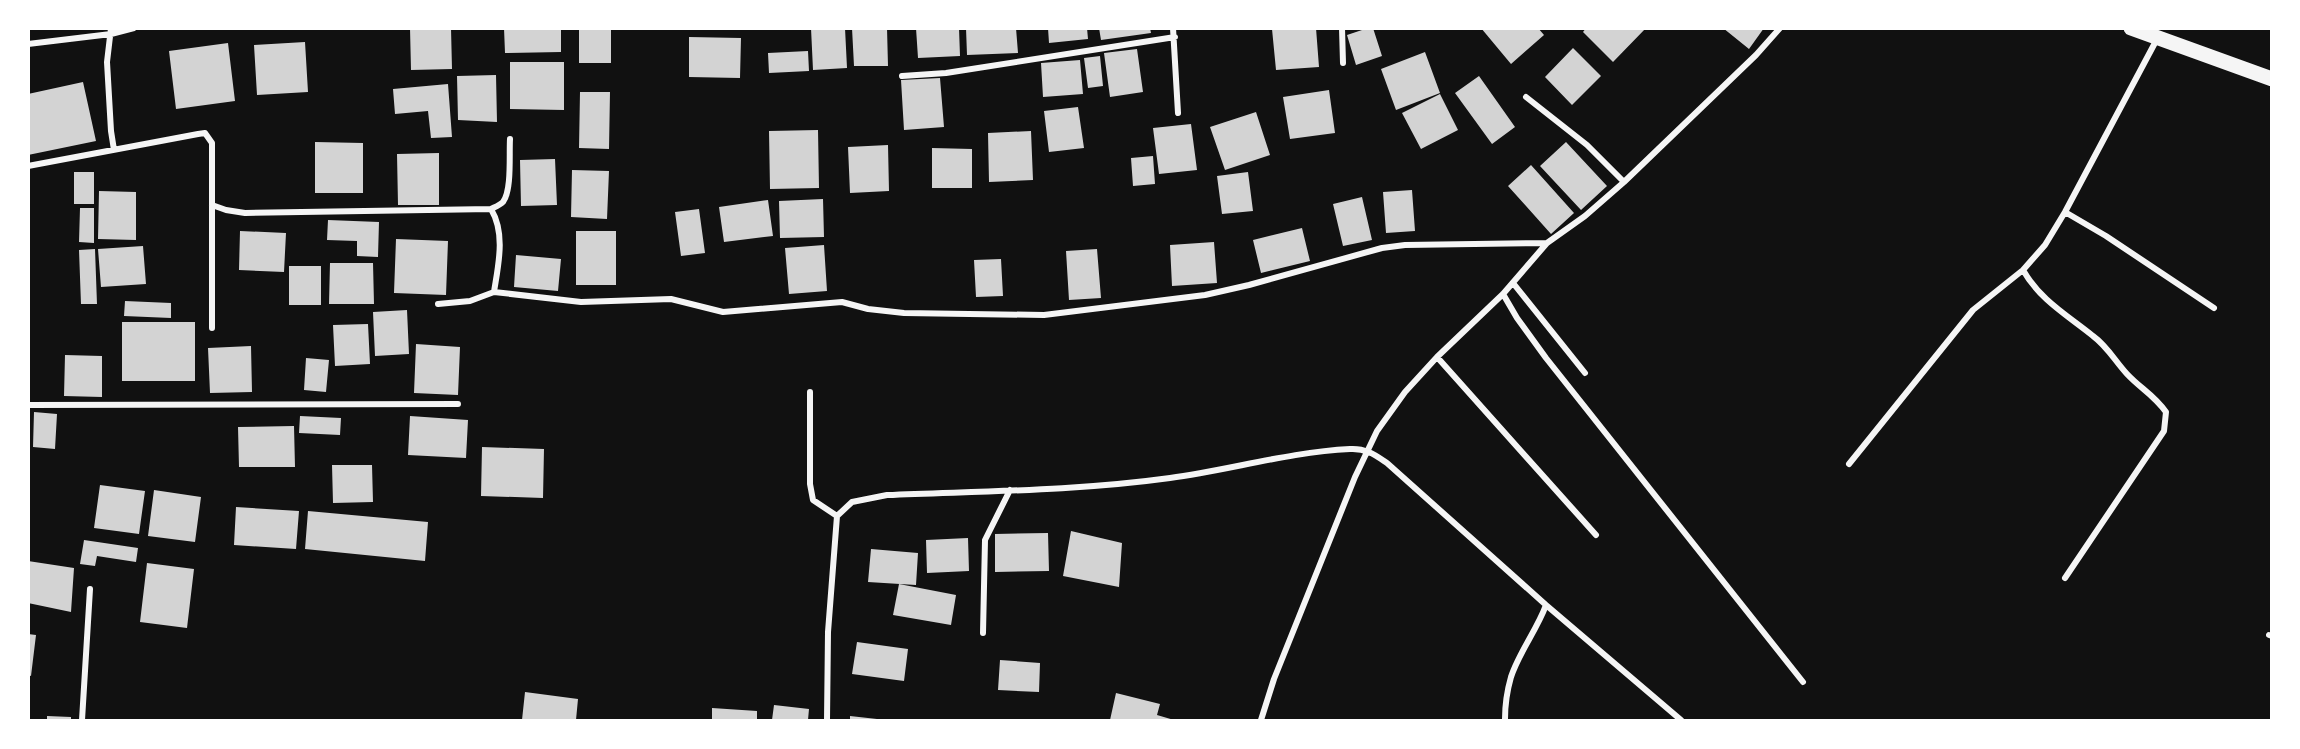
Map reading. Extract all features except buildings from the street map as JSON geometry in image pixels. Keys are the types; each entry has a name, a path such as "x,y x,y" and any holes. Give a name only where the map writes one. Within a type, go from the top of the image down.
{"main road":[{"path":"2131,28 2271,79"}],"street":[{"path":"28,44 134,28"},
{"path":"1173,28 1178,112"},
{"path":"1342,28 1343,63"},
{"path":"1262,720 1278,669 1367,450 1377,431 1406,392 1437,357 1503,294 1547,243 1585,216 1624,182 1780,28"},
{"path":"111,31 108,62 114,150"},
{"path":"902,76 946,73 1175,37"},
{"path":"1849,464 1973,310 2023,270 2045,245 2065,212 2157,38"},
{"path":"1526,97 1587,145 1624,182"},
{"path":"28,166 205,133 212,143 212,328"},
{"path":"212,205 245,213 491,209 501,204 508,188 510,140"},
{"path":"491,209 497,223 500,253 494,292"},
{"path":"2065,212 2106,236 2214,308"},
{"path":"438,304 470,301 494,292 581,302 671,298 723,312 842,302 868,309 904,313 1044,315 1205,295 1405,244 1547,243"},
{"path":"2023,270 2031,284 2050,304 2095,337 2125,372 2154,396 2166,412 2164,430 2160,438 2065,578"},
{"path":"1513,283 1585,373"},
{"path":"1503,294 1546,358 1803,682"},
{"path":"1437,357 1596,535"},
{"path":"810,392 810,474 813,500 837,516"},
{"path":"28,405 458,404"},
{"path":"827,720 828,632 837,516 852,502 887,495 1109,485 1219,471 1351,449 1367,450 1387,463 1546,605 1681,720"},
{"path":"983,633 985,540 1010,490"},
{"path":"82,720 90,589"},
{"path":"1504,719 1511,676 1546,605"}]}
